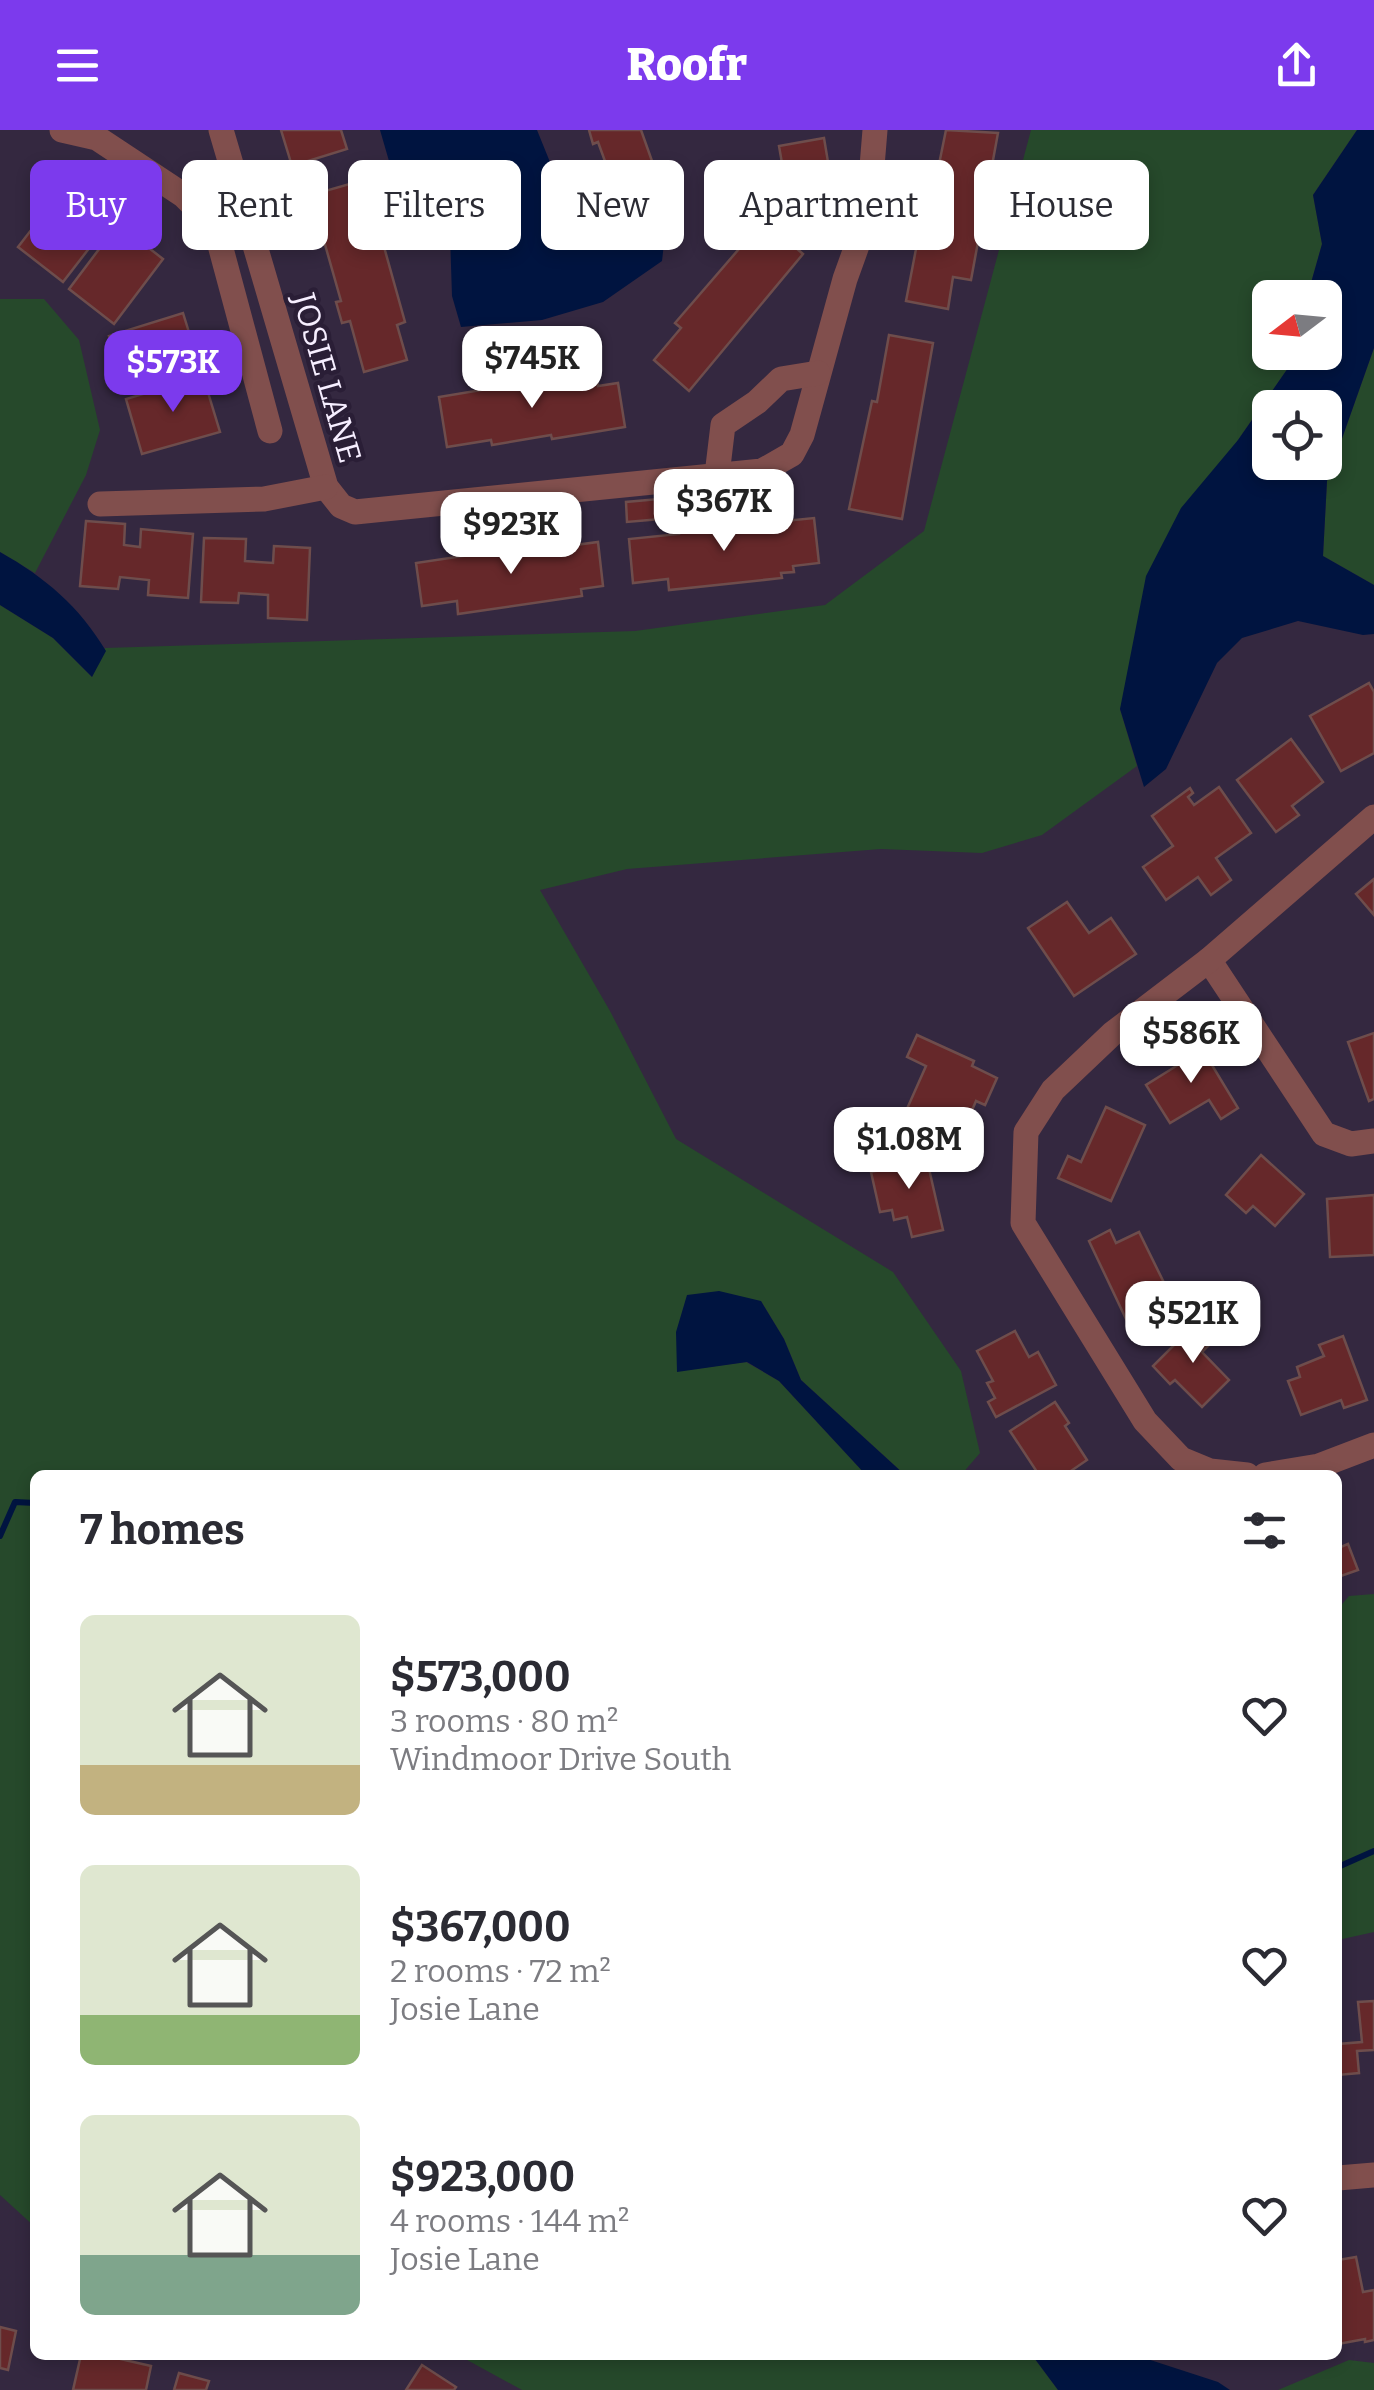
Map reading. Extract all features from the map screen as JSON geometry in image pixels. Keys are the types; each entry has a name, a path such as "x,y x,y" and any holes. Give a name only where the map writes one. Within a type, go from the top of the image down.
{"street":[{"path":"62,130 97,138 182,195 208,220 220,245 270,431"},
{"name":"JOSIE LANE","path":"221,130 326,487 341,506 355,512 762,471 792,454 802,435 845,279 868,215 875,130"},
{"path":"717,475 722,425 757,402 781,378 818,373"},
{"path":"100,504 264,500 326,487"},
{"path":"1208,1470 1181,1459 1145,1420 1024,1223 1026,1132 1053,1090 1112,1034 1208,960 1374,817"},
{"path":"1208,960 1324,1134 1351,1144 1374,1140"},
{"path":"1296,1470 1320,1466 1374,1445"},
{"path":"1342,2178 1374,2175"}],"green space":[{"path":"1031,130 1357,130 1313,195 1322,244 1312,280 1252,280 1252,370 1287,370 1273,390 1252,390 1252,420 1238,440 1120,709 1137,766 1042,835 982,853 881,849 627,869 540,890 610,1011 676,1139 893,1272 961,1371 980,1453 965,1470 900,1470 801,1380 784,1339 761,1301 678,1371 746,1362 779,1381 861,1470 30,1470 30,2222 0,2195 0,605 53,638 92,677 105,648 635,631 825,605 924,531 999,250 1149,250 1149,160 1023,160"},
{"path":"0,299 44,299 79,340 100,430 86,475 35,573 0,552"},
{"path":"1374,348 1374,585 1323,556 1327,481 1342,480 1342,439"},
{"path":"1374,1594 1374,1932 1342,1939 1342,1604 1349,1596"},
{"path":"467,2360 1036,2360 1058,2390 522,2390"},
{"path":"1349,2360 1374,2363 1374,2390 1278,2390"}],"water":[{"path":"380,130 537,130 549,160 541,160 541,250 663,250 662,261 603,302 542,320 461,327 452,296 451,250 521,250 521,160 389,160"},
{"path":"1357,130 1374,130 1374,348 1342,439 1342,390 1273,390 1287,370 1342,370 1342,280 1312,280 1322,244 1313,195"},
{"path":"1252,420 1252,480 1327,480 1323,556 1374,585 1374,634 1298,621 1242,638 1217,663 1166,769 1144,787 1120,709 1146,576 1181,508"},
{"path":"0,552 60,594 85,620 106,651 92,677 53,638 0,605"},
{"path":"719,1291 761,1301 784,1339 801,1380 900,1470 861,1470 779,1381 747,1362 677,1372 676,1332 687,1295"},
{"path":"1036,2360 1150,2360 1218,2382 1230,2390 1058,2390"}],"building":[{"path":"281,130 341,130 347,149 311,160 290,160"},
{"path":"589,130 641,130 652,160 605,160 598,142 593,144"},
{"path":"946,130 998,133 993,160 974,160 977,250 971,280 953,277 948,309 906,301 916,250 954,250 954,160 940,160"},
{"path":"824,138 828,160 781,160 779,146"},
{"path":"348,184 348,250 385,250 405,322 397,325 407,360 364,372 350,321 342,323 336,302 341,301 327,250 328,190"},
{"path":"30,232 30,250 88,250 63,282 18,247"},
{"path":"98,250 151,250 163,259 114,324 69,289"},
{"path":"738,250 798,250 803,254 689,391 654,360 681,328 675,323"},
{"path":"183,313 200,368 126,391 109,336"},
{"path":"889,335 933,343 902,519 849,509 872,401 877,402"},
{"path":"595,371 598,386 618,383 625,427 552,439 551,435 492,445 491,440 447,447 439,397"},
{"path":"203,376 220,432 142,454 126,399"},
{"path":"670,498 672,518 627,522 626,502"},
{"path":"814,518 819,563 793,566 794,572 781,573 782,578 669,590 668,579 633,583 629,539 679,534 678,526 703,523 703,529"},
{"path":"86,521 125,524 124,545 140,547 141,529 193,534 188,598 148,595 149,580 120,577 118,589 80,586"},
{"path":"204,538 246,539 245,561 273,563 274,546 310,548 307,620 268,618 268,595 239,593 238,603 201,602"},
{"path":"543,540 545,549 598,542 603,586 581,589 582,596 458,614 457,601 422,606 416,563 523,547 523,543"},
{"path":"1369,683 1374,692 1374,753 1341,771 1310,716"},
{"path":"1291,739 1323,782 1292,806 1299,815 1276,832 1237,780"},
{"path":"1219,787 1251,833 1216,858 1231,880 1211,895 1198,877 1166,900 1143,867 1173,846 1152,816 1190,788 1193,793 1188,797 1194,805"},
{"path":"1374,879 1374,915 1356,894"},
{"path":"1067,902 1089,933 1111,918 1136,954 1074,996 1028,928"},
{"path":"1374,1033 1374,1099 1369,1101 1348,1042"},
{"path":"917,1035 974,1061 972,1066 997,1078 985,1105 976,1101 961,1136 906,1111 926,1066 907,1057"},
{"path":"1198,1042 1238,1108 1221,1119 1209,1100 1170,1123 1146,1085 1178,1065 1173,1058"},
{"path":"1106,1107 1145,1125 1111,1201 1058,1178 1068,1156 1081,1162"},
{"path":"924,1147 943,1230 912,1237 907,1217 894,1220 892,1210 880,1212 871,1172 894,1167 891,1154"},
{"path":"1261,1155 1304,1194 1275,1226 1253,1206 1246,1213 1226,1195"},
{"path":"1374,1195 1374,1255 1330,1257 1327,1199"},
{"path":"1110,1230 1116,1243 1139,1232 1172,1299 1127,1321 1089,1241"},
{"path":"1197,1322 1214,1340 1202,1352 1229,1380 1202,1407 1175,1380 1170,1384 1153,1366"},
{"path":"1015,1331 1029,1357 1038,1352 1056,1385 996,1417 988,1402 995,1398 987,1383 993,1381 977,1351"},
{"path":"1343,1336 1367,1400 1344,1408 1341,1400 1301,1415 1288,1381 1300,1377 1297,1367 1324,1356 1319,1345"},
{"path":"1055,1402 1087,1460 1072,1470 1036,1470 1010,1431"},
{"path":"1348,1544 1358,1570 1342,1576 1342,1546"},
{"path":"1374,2001 1374,2050 1357,2051 1359,2073 1342,2075 1342,2044 1362,2042 1358,2002"},
{"path":"1356,2257 1363,2292 1374,2290 1374,2340 1342,2343 1342,2259"},
{"path":"0,2327 16,2331 8,2370 0,2368"},
{"path":"80,2360 125,2360 151,2366 146,2390 73,2390"},
{"path":"422,2365 456,2387 454,2390 406,2390"},
{"path":"179,2373 209,2381 206,2390 174,2390"}],"waterway":[{"path":"0,1536 15,1502 30,1503"},
{"path":"1342,1865 1374,1851"}]}
